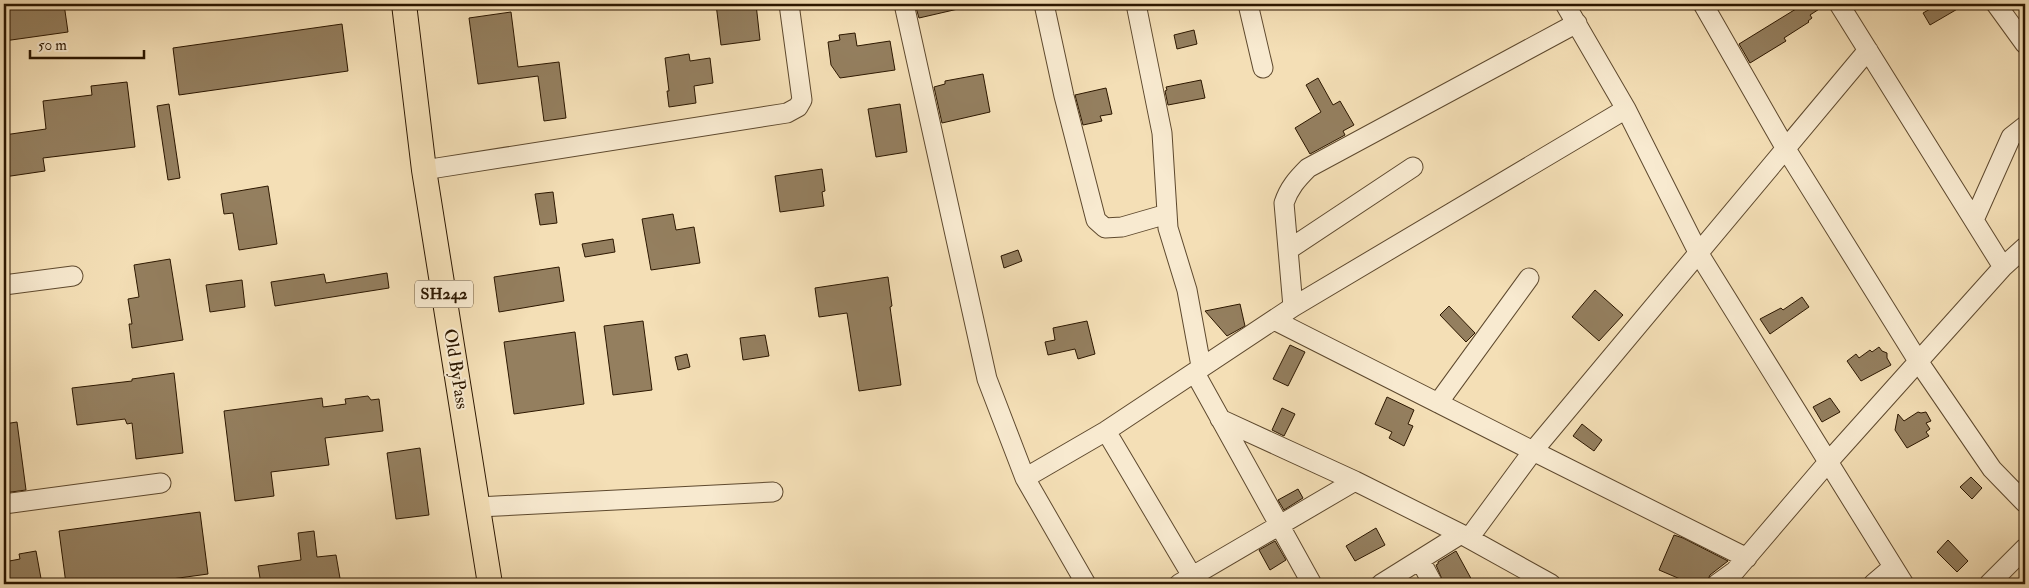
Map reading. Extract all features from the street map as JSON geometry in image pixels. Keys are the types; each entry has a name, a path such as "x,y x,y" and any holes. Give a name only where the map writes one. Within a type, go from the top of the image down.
{"main road":[{"name":"Old ByPass","path":"404,4 424,170 490,584"}],"street":[{"path":"424,170 777,115 792,111 802,100 789,4"},
{"path":"904,4 987,379 1025,478 1086,584"},
{"path":"1044,4 1064,96 1096,220 1105,228 1113,228 1167,214"},
{"path":"1136,4 1162,133 1168,228 1187,290 1198,370 1220,419 1312,584"},
{"path":"1248,4 1263,68"},
{"path":"1565,4 1626,109 1699,254 1904,584"},
{"path":"1703,4 1786,149 1918,361 1992,469 2025,503"},
{"path":"1839,4 2003,267"},
{"path":"1996,4 2025,44"},
{"path":"1293,307 1284,203 1287,193 1295,181 1308,168 1576,23"},
{"path":"1381,584 1465,536 1533,451 1868,50"},
{"path":"1025,478 1106,431 1293,307 1626,109"},
{"path":"1974,220 2011,137 2025,126"},
{"path":"1288,250 1413,167"},
{"path":"1718,584 1735,571 1747,558 1829,461 1918,361 2003,267 2025,247"},
{"path":"4,285 73,276"},
{"path":"1438,403 1529,278"},
{"path":"1274,320 1747,558"},
{"path":"1220,419 1355,481 1465,536 1551,584"},
{"path":"1106,431 1186,580 1355,481"},
{"path":"4,504 161,483"},
{"path":"478,506 773,492"},
{"path":"1988,584 2025,548"},
{"path":"1420,560 1434,584"},
{"path":"1872,584 1894,567"}],"building":[{"path":"64,4 68,32 4,41 4,5"},
{"path":"716,4 756,4 760,40 721,45"},
{"path":"915,4 957,4 958,9 919,18"},
{"path":"1804,4 1827,4 1810,15 1812,18 1809,22 1784,38 1786,41 1750,63 1739,44"},
{"path":"1939,4 1966,4 1930,25 1923,13"},
{"path":"511,12 518,67 559,62 566,118 544,121 538,76 478,84 469,18"},
{"path":"342,24 348,71 179,95 173,48"},
{"path":"1194,30 1197,44 1177,49 1174,35"},
{"path":"855,33 857,46 890,41 895,70 840,78 831,65 828,42 840,40 839,35"},
{"path":"689,54 690,61 710,58 713,83 694,86 696,103 669,107 665,58"},
{"path":"983,74 990,112 942,123 934,87 945,84 945,81"},
{"path":"1318,78 1333,105 1340,101 1354,125 1343,131 1345,135 1310,154 1295,128 1321,112 1306,85"},
{"path":"1201,80 1205,98 1168,105 1166,87"},
{"path":"127,82 135,147 43,158 45,171 4,177 4,135 46,129 43,101 92,95 91,86"},
{"path":"1106,88 1112,114 1100,116 1102,121 1083,125 1075,95"},
{"path":"169,104 180,178 168,180 157,106"},
{"path":"900,104 907,152 876,157 868,109"},
{"path":"822,169 825,191 822,192 824,206 780,212 775,176"},
{"path":"268,186 277,244 239,250 233,213 224,214 221,194"},
{"path":"553,192 557,223 540,225 535,194"},
{"path":"673,214 676,230 694,227 700,263 651,270 642,219"},
{"path":"613,239 615,252 585,257 582,244"},
{"path":"1018,250 1022,261 1004,268 1001,256"},
{"path":"170,259 183,340 132,348 129,324 132,324 128,299 139,297 134,265"},
{"path":"559,267 564,301 499,312 494,277"},
{"path":"387,273 389,288 275,306 271,282 324,274 326,283"},
{"path":"888,277 892,306 890,307 901,385 859,391 847,313 819,317 815,288"},
{"path":"242,280 245,307 210,312 206,285"},
{"path":"1595,290 1623,315 1599,341 1572,317"},
{"path":"1802,297 1809,307 1770,334 1760,319 1781,308 1783,310"},
{"path":"1240,304 1245,326 1227,336 1205,311"},
{"path":"1449,306 1475,333 1466,342 1440,315"},
{"path":"643,321 652,390 613,395 604,326"},
{"path":"1087,321 1095,354 1078,359 1075,349 1048,355 1045,342 1055,340 1053,328"},
{"path":"575,332 584,404 514,414 504,342"},
{"path":"765,335 769,356 743,360 740,338"},
{"path":"1290,345 1305,352 1288,386 1273,379"},
{"path":"1879,347 1887,353 1887,358 1891,365 1861,381 1847,361 1856,354 1859,358 1870,350 1872,352"},
{"path":"687,354 690,367 678,370 675,357"},
{"path":"174,373 183,453 136,459 132,423 127,424 125,419 77,425 72,388 132,381 132,379"},
{"path":"368,396 371,400 379,399 383,431 325,438 329,465 271,472 274,496 235,501 224,411 322,398 323,407 346,404 345,399"},
{"path":"1387,397 1414,410 1408,424 1413,426 1404,446 1389,438 1392,432 1375,424"},
{"path":"1830,398 1840,412 1822,422 1813,407"},
{"path":"1282,408 1295,414 1284,436 1272,430"},
{"path":"1918,412 1926,412 1931,421 1926,423 1930,429 1926,432 1929,436 1907,448 1895,430 1898,414 1904,421"},
{"path":"17,422 26,490 4,493 4,424"},
{"path":"1582,424 1602,440 1594,451 1573,436"},
{"path":"420,448 429,515 396,519 387,453"},
{"path":"1971,477 1982,488 1972,499 1960,487"},
{"path":"1298,489 1303,498 1284,510 1278,500"},
{"path":"200,512 208,574 135,584 66,584 59,531"},
{"path":"1376,528 1385,545 1355,561 1346,546"},
{"path":"314,531 317,557 336,555 341,584 261,584 258,566 301,560 298,533"},
{"path":"1674,535 1728,561 1710,575 1706,584 1692,584 1659,570"},
{"path":"1948,540 1968,561 1957,572 1937,552"},
{"path":"1275,541 1286,560 1270,570 1259,550"},
{"path":"36,551 42,584 4,584 4,562 20,559 19,554"},
{"path":"1456,551 1474,584 1444,584 1436,565"}]}
